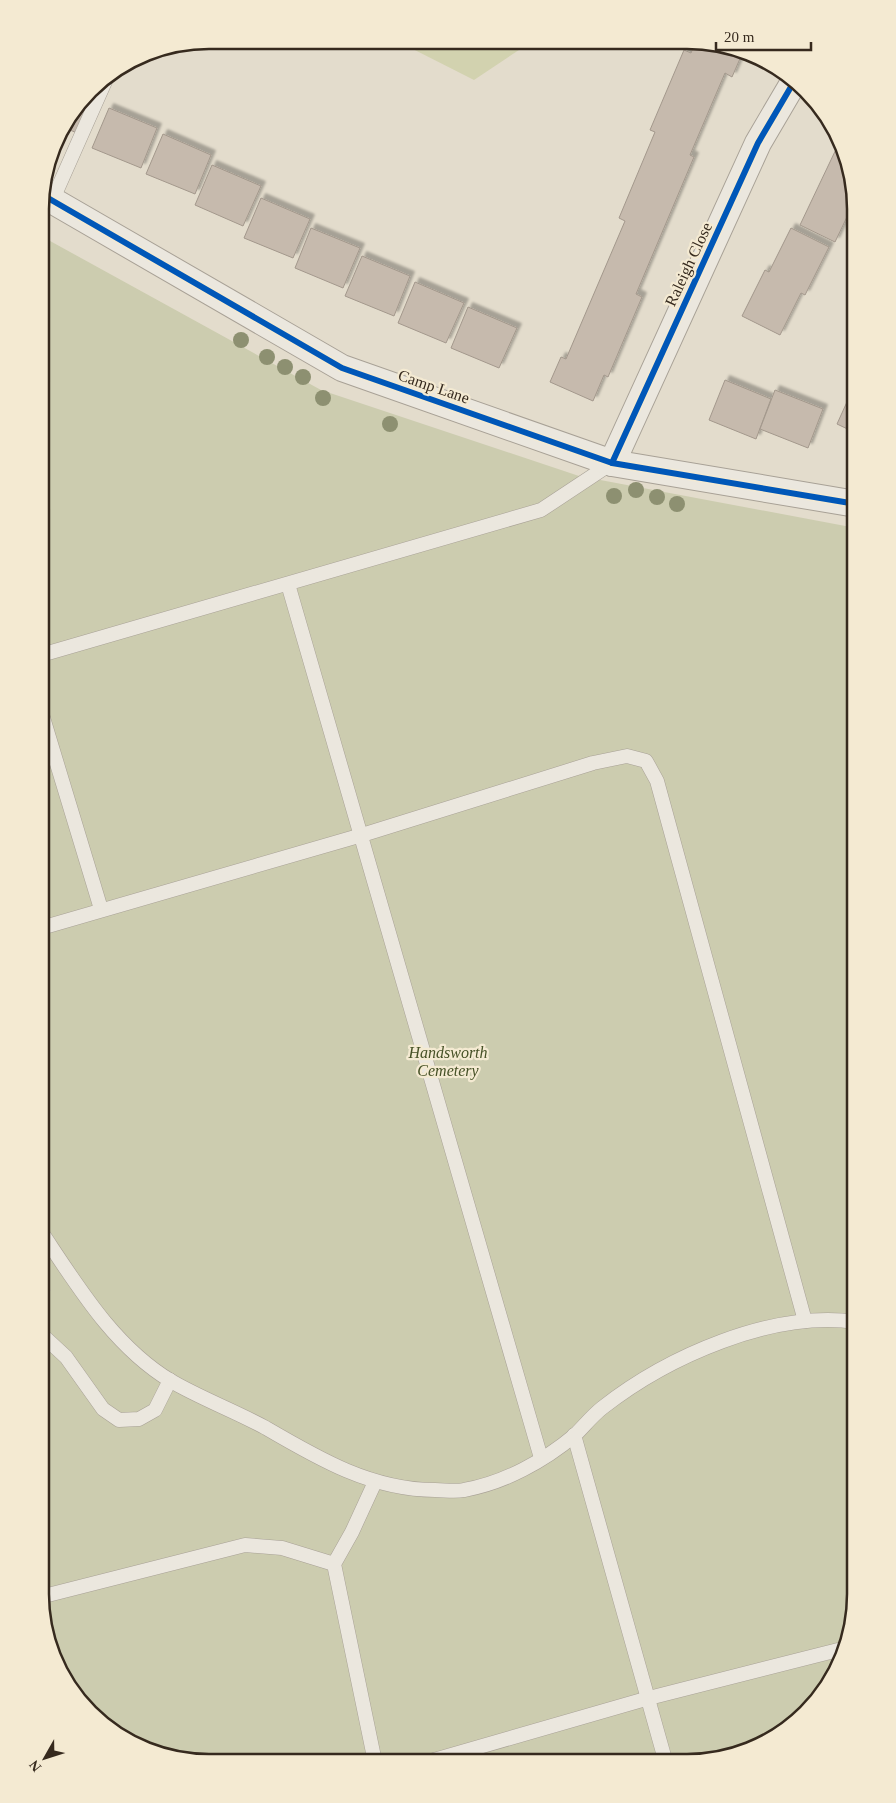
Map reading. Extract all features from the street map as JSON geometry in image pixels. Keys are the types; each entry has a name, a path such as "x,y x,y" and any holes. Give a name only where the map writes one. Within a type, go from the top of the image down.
{"street":[{"name":"Raleigh Close","path":"612,462 758,143 791,87"},
{"name":"Camp Lane","path":"49,197 342,368 612,462 847,502"}],"lane":[{"path":"50,191 99,92"},
{"path":"49,653 541,510 612,462"},
{"path":"288,584 541,1458"},
{"path":"49,737 101,909"},
{"path":"49,925 362,835 593,762 628,756 646,761 657,781 805,1320"},
{"path":"49,1243 91,1305 129,1348 170,1380 260,1425 323,1461 375,1482 414,1490 463,1490 507,1478 541,1458 574,1435 602,1409 658,1369 731,1338 805,1320 847,1322"},
{"path":"49,1341 66,1357 103,1409 120,1420 139,1419 154,1410 170,1380"},
{"path":"574,1435 664,1754"},
{"path":"373,1754 334,1564 352,1532 375,1482"},
{"path":"49,1595 245,1545 282,1548 334,1564"},
{"path":"455,1754 649,1698 837,1650"}],"green space":[{"path":"413,49 520,49 474,80"},
{"name":"Handsworth Cemetery","path":"49,240 321,390 579,476 847,526 847,1605 842,1636 826,1674 814,1692 793,1715 758,1738 729,1749 708,1753 208,1754 188,1753 157,1746 138,1738 120,1727 103,1715 88,1700 65,1665 57,1646 49,1605"}],"building":[{"path":"693,49 698,49 740,58 732,77 725,73 690,155 694,157 636,294 642,297 608,377 604,375 593,401 550,382 561,357 566,359 625,221 619,218 655,132 650,130 684,50 691,53"},
{"path":"90,102 77,133 70,130"},
{"path":"109,108 157,128 141,168 92,148"},
{"path":"163,134 211,155 195,194 146,174"},
{"path":"836,150 846,188 847,217 835,242 800,225"},
{"path":"212,165 261,186 243,226 195,205"},
{"path":"261,198 310,219 293,258 244,238"},
{"path":"311,228 360,248 343,288 295,268"},
{"path":"791,228 829,247 805,295 801,293 780,335 742,316 765,270 769,272"},
{"path":"362,256 410,276 394,316 345,296"},
{"path":"415,282 464,303 446,343 398,323"},
{"path":"468,307 517,328 499,368 451,348"},
{"path":"725,380 771,399 756,439 709,420"},
{"path":"775,390 823,409 808,448 760,429"},
{"path":"847,402 847,429 837,424"}],"cycle path":[{"path":"612,463 758,143 791,87"},
{"path":"49,199 342,368 612,463 847,502"}]}
